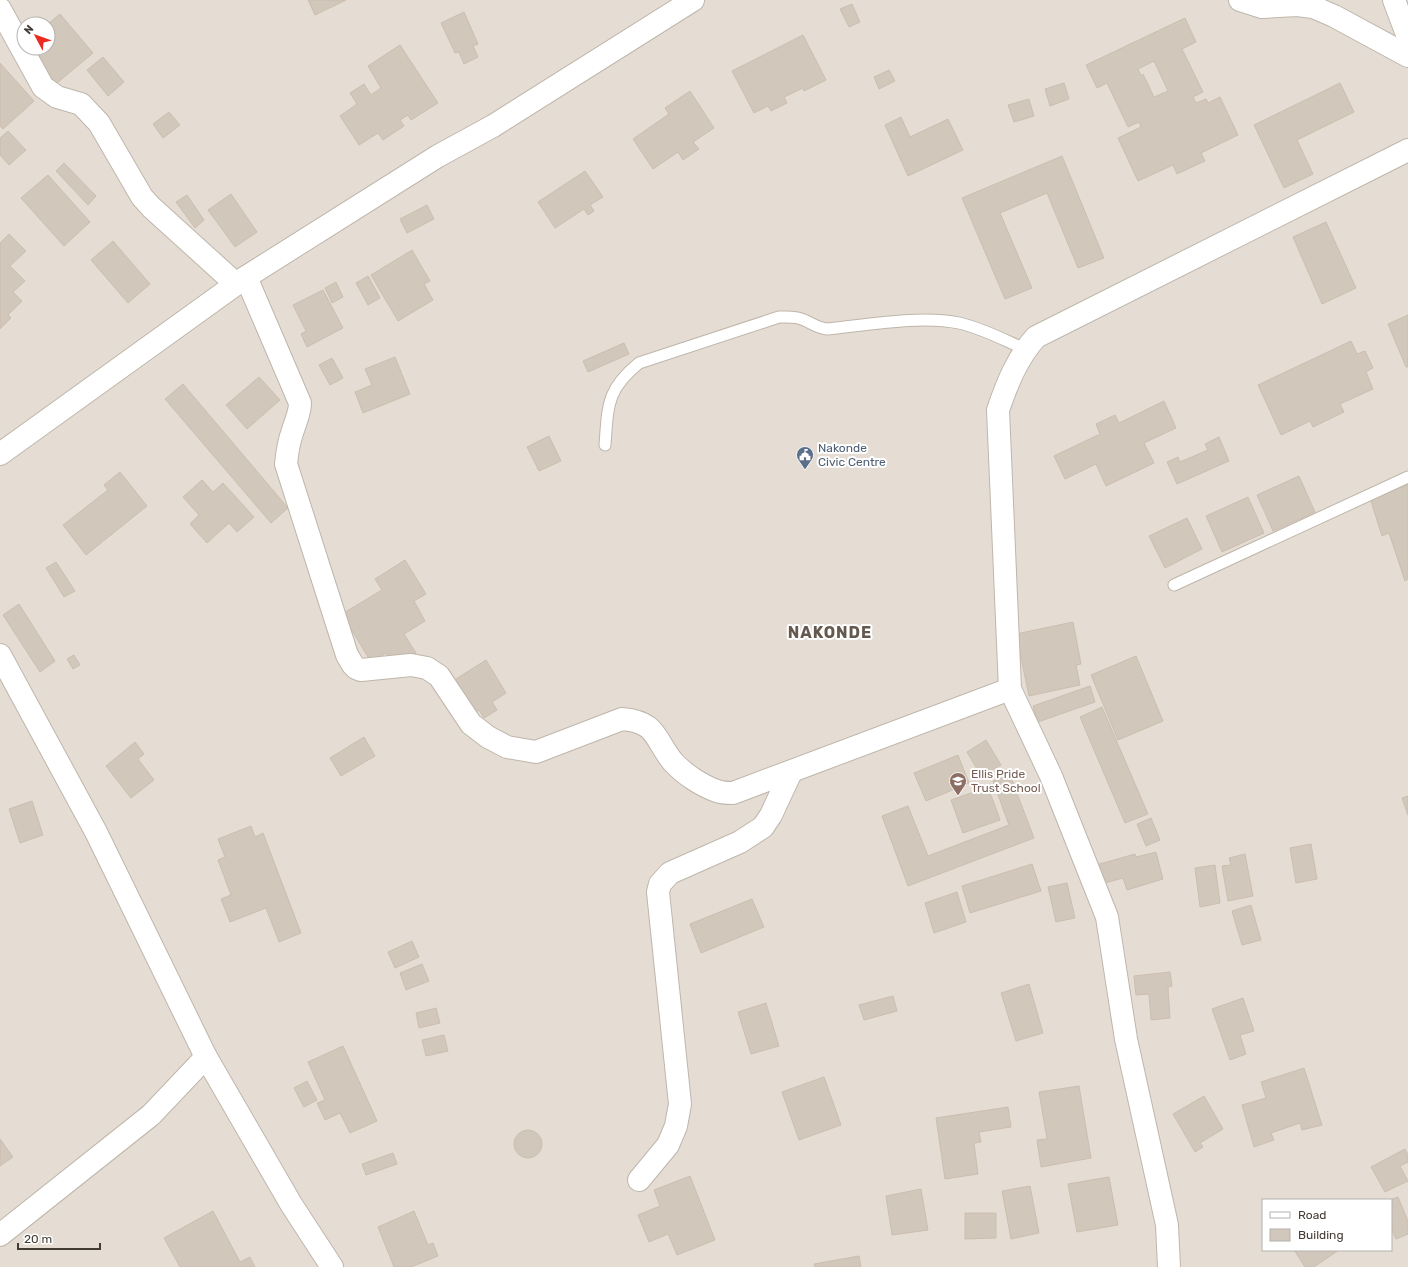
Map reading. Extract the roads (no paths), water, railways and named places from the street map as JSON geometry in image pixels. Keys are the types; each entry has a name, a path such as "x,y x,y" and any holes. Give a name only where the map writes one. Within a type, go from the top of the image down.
{"street":[{"path":"0,454 241,280 438,156 493,126 693,0"},
{"path":"1240,0 1262,7 1297,5 1313,7 1334,16 1408,56"},
{"path":"1394,0 1408,37"},
{"path":"0,9 43,87 57,97 81,104 99,123 142,197 151,207 241,280 300,403 300,414 293,430 288,448 286,464 347,655 356,668 361,670 411,665 427,668 439,676 471,724 488,738 507,747 536,752 622,719 635,720 654,732 674,762 696,782 718,792 733,793 1010,689"},
{"path":"1169,1267 1167,1225 1126,1039 1107,917 1051,776 1010,689 998,410 1008,384 1025,349 1036,337 1408,150"},
{"path":"0,655 96,832 206,1057 291,1204 332,1267"},
{"path":"639,1180 668,1145 676,1126 680,1104 658,892 660,884 670,873 740,842 762,827 771,815 791,772"},
{"path":"0,1235 151,1115 206,1057"}],"lane":[{"path":"605,445 608,406 612,393 628,372 639,363 779,317 803,319 814,326 828,330 909,320 958,323 973,326 1025,349"},
{"path":"1174,585 1408,477"}],"place":[{"name":"Nakonde Civic Centre","path":"805,470"},
{"name":"Ellis Pride Trust School","path":"958,796"}],"district":[{"name":"NAKONDE","path":"830,632"}]}
